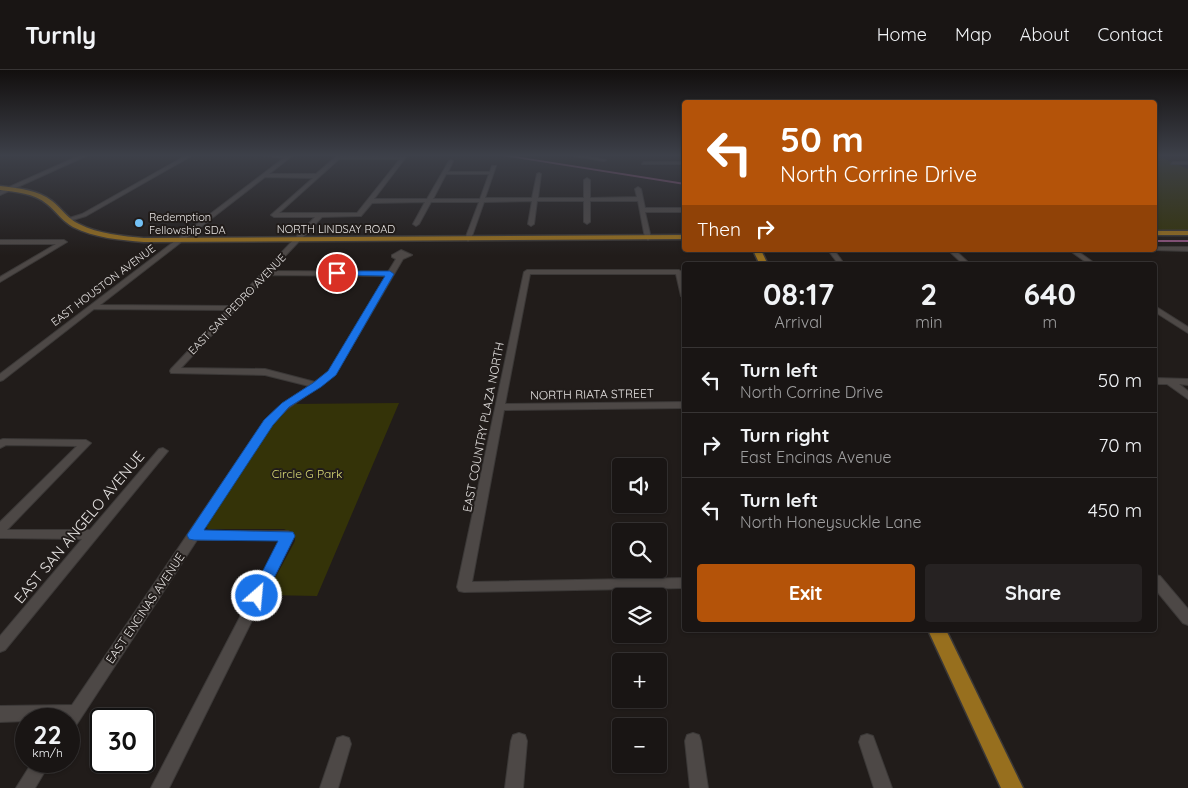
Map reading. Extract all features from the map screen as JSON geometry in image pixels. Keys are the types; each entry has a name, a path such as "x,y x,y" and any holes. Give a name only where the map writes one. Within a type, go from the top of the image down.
{"main road":[{"name":"NORTH LINDSAY ROAD","path":"2,189 30,194 46,200 66,220 76,226 104,235 144,240 682,237"},
{"path":"1157,233 1188,233"},
{"path":"938,632 1012,788"}],"street":[{"path":"0,193 12,189"},
{"path":"66,220 84,215 132,189"},
{"name":"EAST HOUSTON AVENUE","path":"0,378 250,189"},
{"path":"303,189 274,215 358,215 380,189"},
{"path":"416,224 437,189"},
{"path":"468,239 486,189"},
{"path":"532,224 537,189"},
{"path":"587,189 588,222"},
{"path":"638,189 648,238"},
{"path":"370,201 640,200"},
{"path":"643,210 682,210"},
{"name":"EAST SAN PEDRO AVENUE","path":"317,385 265,372 174,371 320,215"},
{"path":"0,242 64,242 0,280"},
{"path":"1157,249 1188,249"},
{"path":"953,252 965,262"},
{"path":"1075,252 1090,262"},
{"name":"EAST ENCINAS AVENUE","path":"78,708 268,422 285,405 332,373 400,258"},
{"name":"EAST COUNTRY PLAZA NORTH","path":"682,284 679,272 527,272 464,586 682,583"},
{"path":"267,273 390,274"},
{"path":"94,307 233,308"},
{"path":"1157,309 1188,331"},
{"path":"0,370 10,370"},
{"path":"1157,381 1188,382"},
{"path":"1170,382 1188,396"},
{"name":"NORTH RIATA STREET","path":"500,407 682,405"},
{"path":"0,529 86,443 2,444"},
{"name":"EAST SAN ANGELO AVENUE","path":"0,646 163,451"},
{"path":"0,534 92,535"},
{"path":"160,788 288,536 194,535"},
{"path":"1157,582 1188,619"},
{"path":"0,714 15,715"},
{"path":"694,741 699,788"},
{"path":"514,788 519,742"},
{"path":"867,742 883,788"},
{"path":"329,788 342,744"},
{"path":"25,788 35,773"}],"green space":[{"path":"1157,189 1188,189 1188,230 1157,230"},
{"name":"Circle G Park","path":"399,403 317,596 266,595 295,541 295,535 284,529 208,529 204,525 272,422 292,404"}],"waterway":[{"path":"1157,241 1188,241"}],"place":[{"name":"Redemption Fellowship SDA","path":"139,223"}],"route":[{"path":"257,596 288,536 194,535 268,422 285,405 332,373 390,274 337,273"}]}
